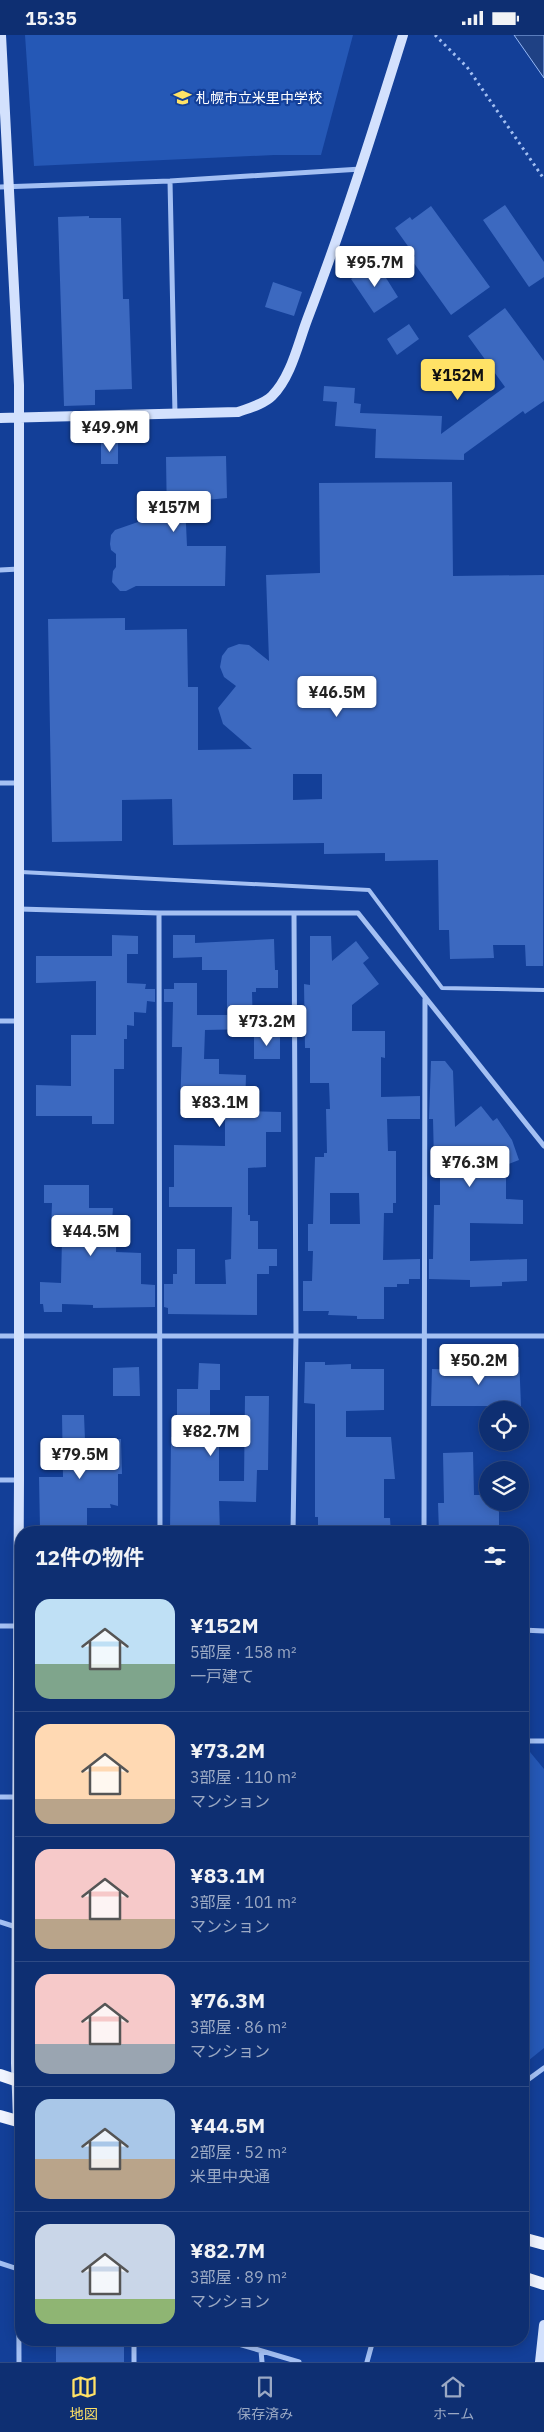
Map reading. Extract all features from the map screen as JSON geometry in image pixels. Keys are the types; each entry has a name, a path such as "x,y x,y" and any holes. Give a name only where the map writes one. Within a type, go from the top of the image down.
{"main road":[{"path":"0,2075 15,2080"},
{"path":"0,2116 15,2120"},
{"path":"529,2240 544,2244"},
{"path":"529,2279 544,2284"}],"street":[{"path":"1,35 5,187 19,417 19,1526"},
{"path":"0,418 238,412 257,405 272,396 286,374 362,169 403,35"},
{"path":"5,187 170,181 362,169"},
{"path":"170,181 175,415"},
{"path":"0,570 20,569"},
{"path":"0,783 19,783"},
{"path":"19,909 159,913 358,913 544,1146"},
{"path":"159,913 160,1526"},
{"path":"293,1526 296,1335 294,913"},
{"path":"424,1526 426,1335 425,999"},
{"path":"0,1021 18,1021"},
{"path":"0,1336 544,1336"},
{"path":"0,1480 19,1480"},
{"path":"0,1626 15,1626"},
{"path":"529,1630 544,1631"},
{"path":"529,1741 544,1741"},
{"path":"0,1797 15,1797"},
{"path":"0,1922 15,1927"},
{"path":"529,2079 544,2068"},
{"path":"0,2263 15,2268"},
{"path":"540,2362 544,2325"},
{"path":"18,2346 18,2362"},
{"path":"134,2346 134,2362"},
{"path":"245,2346 299,2362"},
{"path":"367,2362 371,2346"},
{"path":"261,2351 262,2362"}],"lane":[{"path":"19,871 369,890 442,988 544,990"}],"path":[{"path":"434,35 467,67 544,179"}],"shaded area":[{"name":"札幌市立米里中学校","path":"25,35 353,35 321,155 274,155 34,166"},
{"path":"514,35 544,35 544,78"},
{"path":"529,1752 544,1769 544,2048 529,2060"}],"building":[{"path":"505,205 544,262 544,277 529,287 483,220"},
{"path":"431,206 490,287 451,315 411,259 415,256 395,228 410,217 412,220"},
{"path":"89,216 89,218 121,218 123,299 129,299 132,389 95,390 95,405 64,406 58,217"},
{"path":"376,262 398,297 374,313 351,279"},
{"path":"273,282 302,292 294,316 265,307"},
{"path":"505,308 544,361 544,401 525,414 523,411 464,454 464,460 375,458 376,429 335,426 337,402 323,401 324,386 355,388 354,403 361,404 360,413 442,416 441,434 505,387 468,336"},
{"path":"409,324 419,339 397,355 387,339"},
{"path":"101,443 118,443 118,464 101,464"},
{"path":"226,456 227,498 185,502 187,546 226,546 225,586 136,586 126,591 120,591 112,582 113,571 116,567 116,554 111,550 111,535 115,530 138,522 167,522 166,457"},
{"path":"452,482 453,576 544,575 543,966 526,966 525,945 493,945 494,958 450,959 449,930 439,930 438,860 385,861 385,853 324,854 324,843 173,845 172,799 122,800 122,841 52,842 48,619 125,618 125,630 187,629 188,687 198,687 198,750 252,749 223,724 218,708 236,686 224,677 220,667 222,656 228,648 239,644 249,645 269,661 266,575 320,573 319,483","holes":["293,774 322,774 322,799 293,800"]},
{"path":"112,935 138,936 138,954 127,954 127,983 146,984 145,989 155,989 155,1002 147,1001 146,1013 134,1012 134,1026 127,1025 127,1039 124,1039 124,1069 114,1069 114,1124 92,1124 92,1116 36,1116 36,1085 71,1086 71,1035 96,1035 96,981 36,983 36,956 112,956"},
{"path":"173,935 195,935 195,943 274,939 275,970 278,970 278,988 256,988 256,992 252,992 253,1029 205,1030 204,1059 219,1059 219,1074 246,1075 245,1111 281,1112 281,1132 266,1132 266,1167 248,1168 248,1215 250,1215 250,1221 258,1221 258,1249 277,1249 277,1266 269,1266 269,1274 257,1274 257,1315 168,1314 168,1308 164,1307 164,1284 173,1284 173,1274 177,1274 177,1249 195,1249 195,1284 226,1284 225,1260 231,1259 232,1207 169,1207 169,1187 174,1187 174,1145 225,1146 225,1109 180,1109 182,1047 172,1047 173,1002 164,1002 164,989 174,989 174,983 197,983 197,1015 227,1015 227,970 202,970 202,957 173,958"},
{"path":"310,936 331,936 332,961 356,941 369,958 363,963 379,984 352,1005 352,1031 385,1031 385,1058 381,1057 381,1097 420,1096 420,1119 387,1119 388,1151 396,1151 396,1203 393,1203 393,1213 384,1213 383,1260 420,1259 420,1279 409,1279 409,1284 397,1284 397,1287 384,1287 384,1319 357,1319 357,1316 328,1315 329,1311 303,1311 303,1281 312,1281 313,1251 308,1251 308,1224 313,1224 315,1157 324,1157 324,1153 327,1153 326,1109 330,1109 329,1083 310,1083 310,1048 305,1048 304,984 310,985","holes":["330,1193 359,1193 360,1224 330,1224"]},
{"path":"254,1036 280,1036 280,1059 254,1059"},
{"path":"431,1061 445,1061 453,1071 455,1127 481,1106 493,1121 497,1118 512,1140 519,1160 506,1165 506,1199 523,1200 523,1224 470,1223 470,1261 527,1259 527,1281 502,1282 502,1286 470,1287 470,1280 429,1279 429,1259 433,1259 434,1205 440,1205 440,1168 439,1162 434,1162 433,1119 429,1119"},
{"path":"44,1185 89,1185 89,1208 113,1208 112,1222 117,1222 116,1252 141,1253 141,1284 155,1285 155,1307 93,1308 93,1305 62,1304 62,1312 44,1312 43,1304 40,1304 40,1282 61,1283 62,1239 54,1239 54,1230 51,1230 52,1203 44,1203"},
{"path":"494,1357 519,1357 521,1401 479,1401 479,1406 431,1406 432,1369 461,1370 461,1375 493,1375"},
{"path":"305,1362 325,1362 325,1365 351,1364 351,1369 384,1369 384,1410 346,1411 346,1437 391,1437 395,1479 384,1479 384,1518 390,1518 391,1526 318,1526 318,1517 315,1517 315,1404 304,1403"},
{"path":"199,1363 220,1364 220,1390 210,1390 210,1437 219,1437 219,1481 244,1481 245,1396 269,1396 268,1470 257,1470 256,1502 219,1501 220,1526 170,1526 171,1437 177,1437 177,1389 198,1389"},
{"path":"139,1367 140,1396 113,1396 113,1368"},
{"path":"62,1415 84,1415 85,1440 121,1439 122,1474 118,1474 118,1506 110,1504 111,1508 87,1508 87,1526 40,1526 39,1477 63,1477"},
{"path":"473,1452 474,1495 479,1495 479,1511 499,1511 499,1526 439,1526 438,1503 444,1503 443,1453"},
{"path":"56,2346 124,2346 124,2362 56,2362"}],"place":[{"name":"札幌市立米里中学校","path":"182,98"}]}
